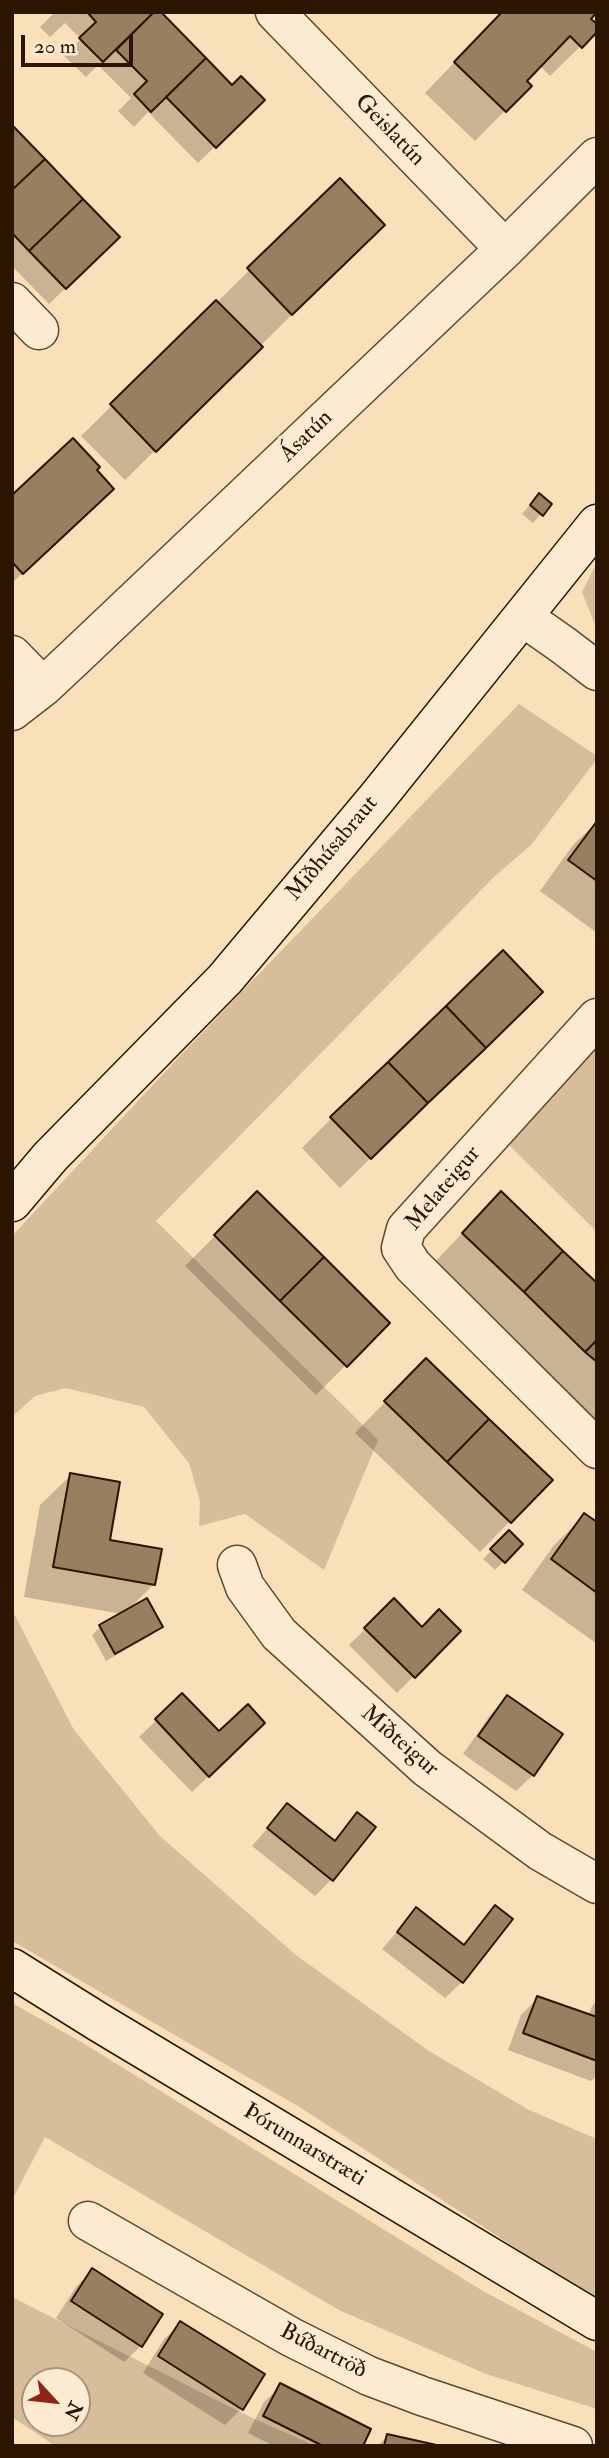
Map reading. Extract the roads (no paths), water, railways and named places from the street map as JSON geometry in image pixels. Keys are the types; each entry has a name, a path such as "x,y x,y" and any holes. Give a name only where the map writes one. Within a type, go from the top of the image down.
{"street":[{"name":"Geislatún","path":"275,12 505,248"},
{"name":"Ásatún","path":"12,711 43,687 505,248 597,157"},
{"path":"12,302 39,330"},
{"name":"Miðhúsabraut","path":"12,1202 50,1157 226,979 376,799 597,524"},
{"path":"523,617 597,671"},
{"path":"12,655 43,687"},
{"name":"Melateigur","path":"597,1018 405,1229 401,1248 413,1266 597,1449"},
{"name":"Miðhúsabraut","path":"12,1182 50,1157"},
{"name":"Miðteigur","path":"237,1565 245,1587 279,1634 427,1768 540,1851 597,1884"},
{"name":"Þórunnarstræti","path":"12,1968 597,2321"},
{"name":"Búðartröð","path":"88,2221 291,2337 369,2376 573,2446"}]}
